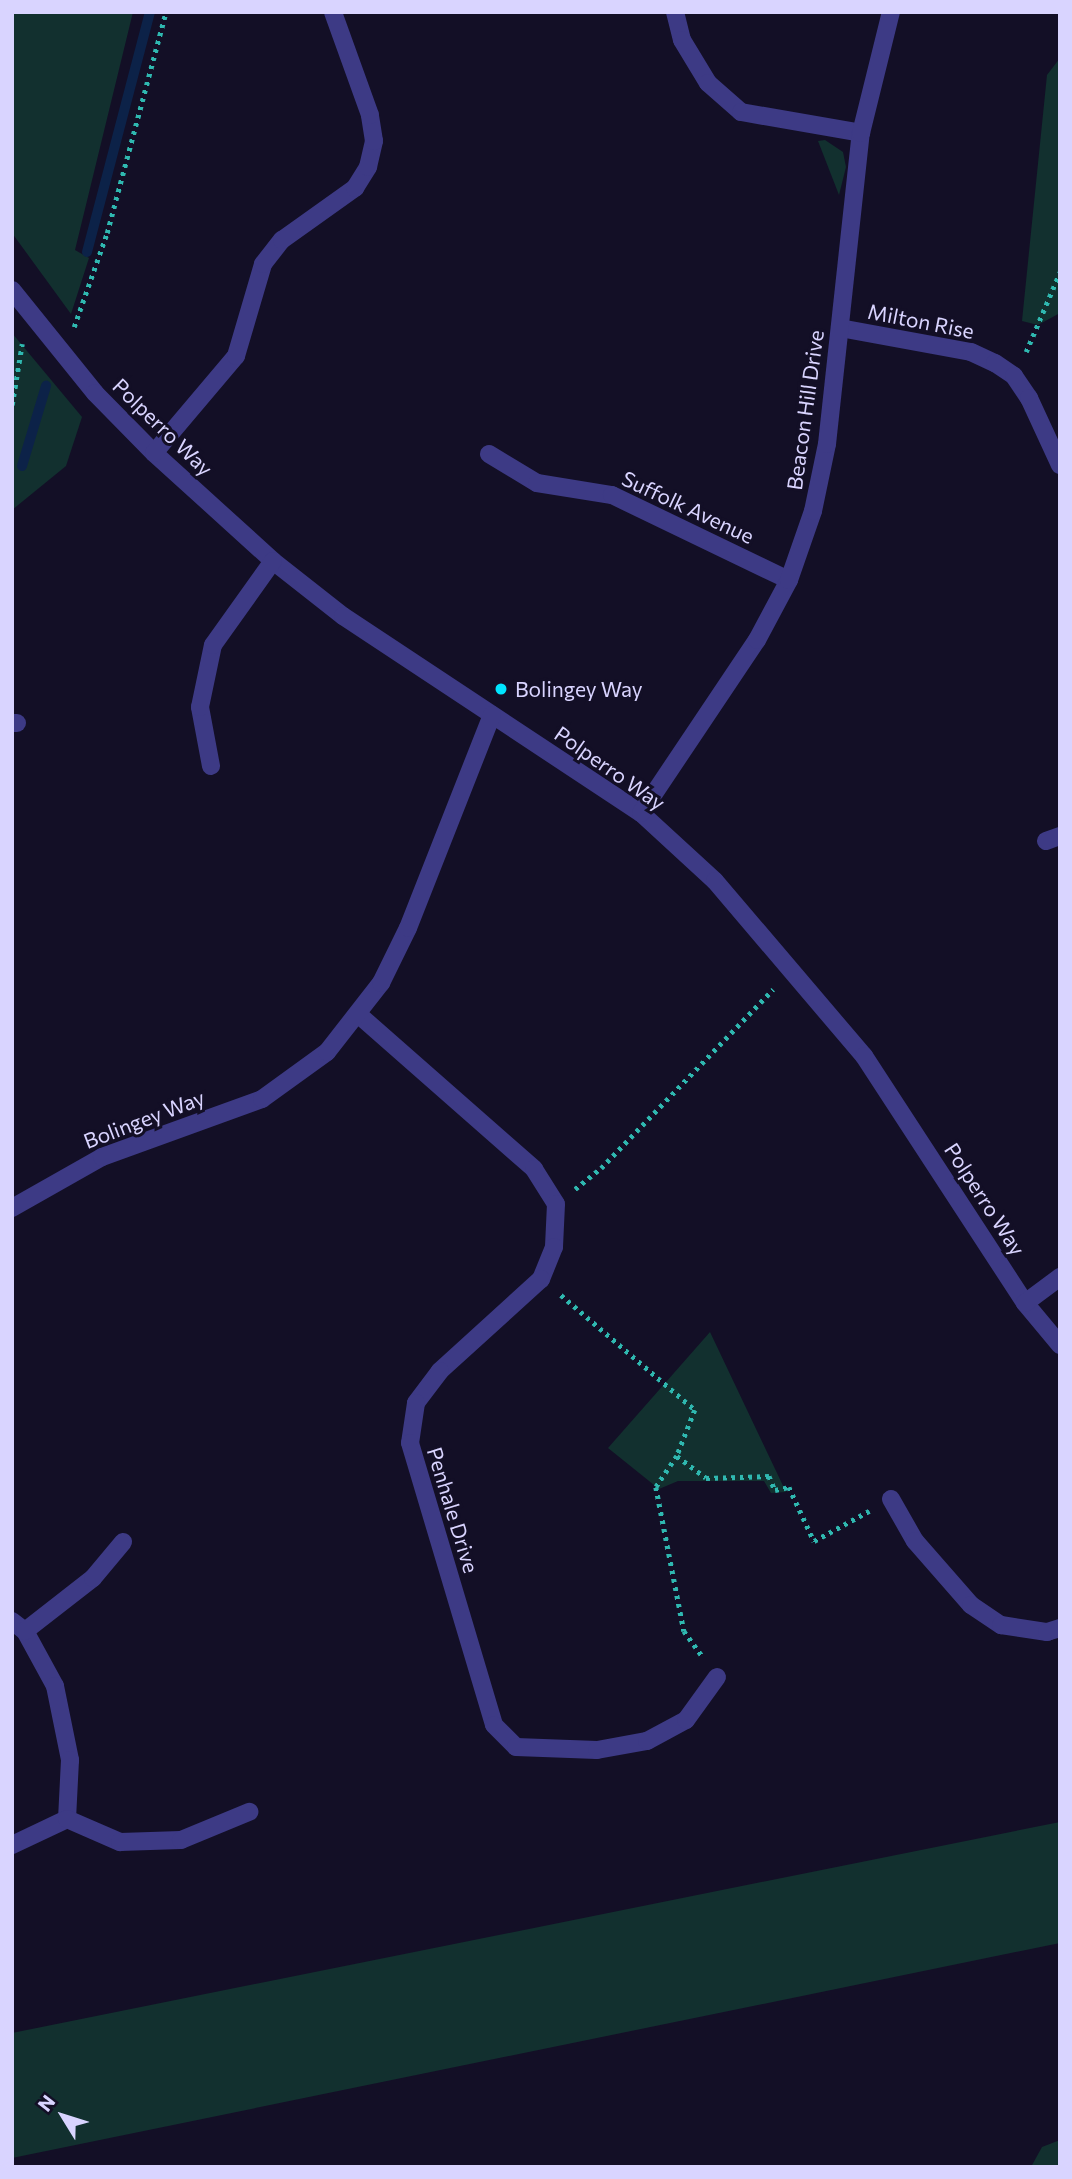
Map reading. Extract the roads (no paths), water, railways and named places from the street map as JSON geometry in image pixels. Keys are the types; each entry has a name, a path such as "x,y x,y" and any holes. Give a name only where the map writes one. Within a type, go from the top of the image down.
{"street":[{"path":"154,453 236,356 270,256 282,240 355,188 368,167 374,141 370,115 333,12"},
{"path":"675,12 682,40 708,83 741,112 861,133"},
{"name":"Beacon Hill Drive","path":"642,813 720,699 789,580 813,512 827,444 861,133 891,12"},
{"name":"Polperro Way","path":"12,290 55,348 154,453 273,561 342,616 642,813 715,881 793,969 864,1056 1025,1303 1060,1345"},
{"name":"Milton Rise","path":"840,328 971,352 1014,376 1060,465"},
{"name":"Suffolk Avenue","path":"489,454 537,483 612,495 789,580"},
{"path":"211,766 200,707 213,645 273,561"},
{"name":"Bolingey Way","path":"12,1208 102,1157 262,1099 327,1052 359,1015 408,928 492,715"},
{"name":"Penhale Drive","path":"359,1015 534,1169 556,1204 554,1247 541,1279 440,1371 416,1403 410,1443 494,1725 516,1747 597,1750 647,1741 685,1720 717,1677"},
{"path":"1025,1303 1060,1277"},
{"path":"891,1499 915,1541 971,1605 1001,1625 1047,1632 1060,1628"},
{"path":"67,1819 70,1760 55,1686 19,1626 93,1578 123,1542"},
{"path":"12,1845 67,1819 120,1842 181,1840 249,1812"}],"waterway":[{"path":"87,252 150,12"},
{"path":"22,466 46,386"}],"place":[{"name":"Bolingey Way","path":"501,689"}]}
